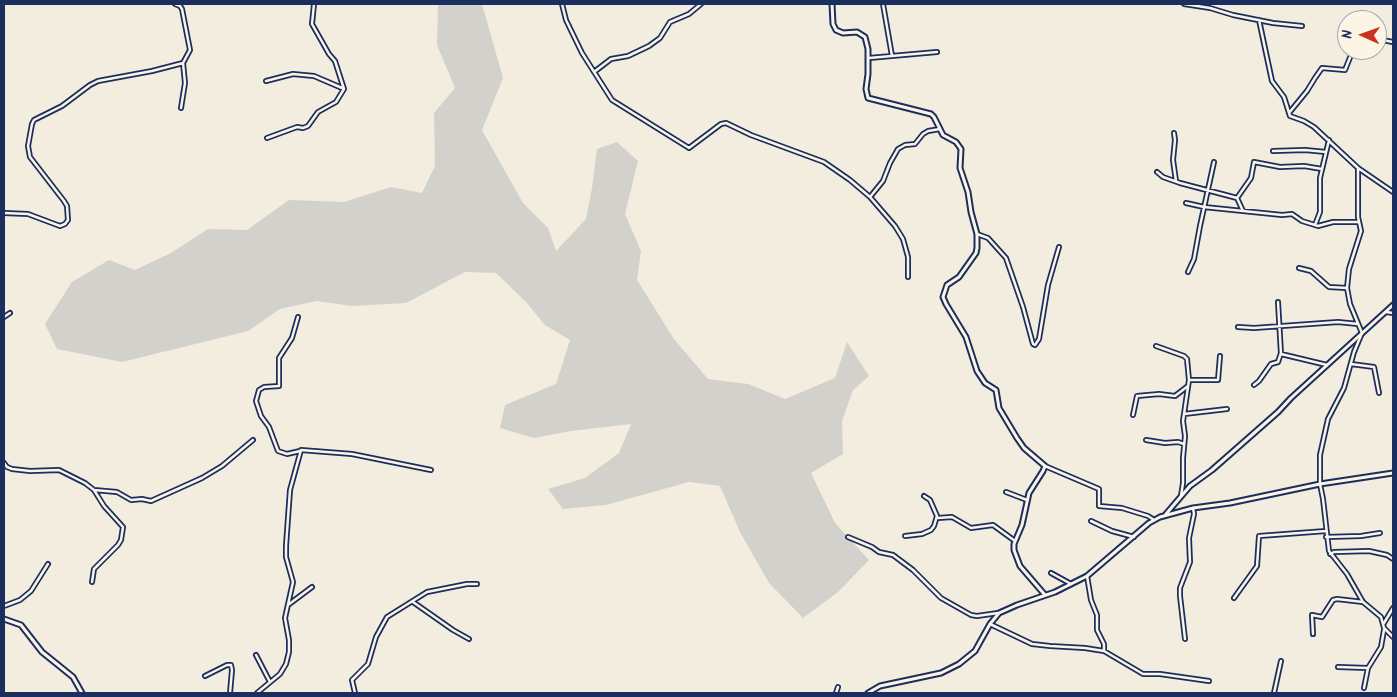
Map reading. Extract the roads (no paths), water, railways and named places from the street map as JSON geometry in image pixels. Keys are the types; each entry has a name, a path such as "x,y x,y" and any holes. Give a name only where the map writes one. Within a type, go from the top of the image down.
{"street":[{"path":"175,4 182,9 190,50 184,63 185,82 181,108"},
{"path":"314,4 312,24 334,61 344,89"},
{"path":"562,4 566,20 582,52 612,100 689,148 721,124 726,123 751,135 824,162 870,197 895,226 903,239 908,257 908,277"},
{"path":"594,72 611,59 628,56 649,46 660,38 670,22 689,14 701,4"},
{"path":"832,4 833,24 836,30 843,33 857,32 862,34 867,43 869,58 866,88 868,98 930,114 943,135 956,142 961,149 960,168 968,192 977,234 976,253 959,277 947,285 944,301 966,337 974,364 983,380 996,390 999,408 1017,438 1024,448 1045,466 1098,489 1099,506 1122,508 1154,520"},
{"path":"883,4 892,56"},
{"path":"1184,4 1210,6 1233,15 1273,23 1302,26"},
{"path":"1259,20 1272,80 1284,97 1290,116 1309,123 1358,168 1393,192"},
{"path":"869,58 937,52"},
{"path":"1289,113 1308,91 1314,78 1322,68 1345,70 1349,60"},
{"path":"4,213 28,214 60,226 68,220 67,206 64,201 30,157 28,146 34,120 62,106 98,81 184,63"},
{"path":"266,81 293,74 314,76 344,89"},
{"path":"267,138 297,127 303,128 308,126 318,112 336,102 344,89"},
{"path":"870,197 884,181 890,163 898,149 905,145 915,144 928,131 940,129"},
{"path":"1174,133 1175,140 1172,160 1176,182"},
{"path":"1316,225 1321,207 1320,186 1328,140"},
{"path":"1273,152 1305,150 1326,152"},
{"path":"1188,272 1194,259 1214,162"},
{"path":"1236,198 1253,174 1254,162 1280,167 1304,166 1322,169"},
{"path":"1358,168 1358,222 1360,233 1349,269 1347,288 1350,304 1362,333 1344,388 1328,419 1320,455 1320,484 1326,538 1330,554 1347,574 1363,602 1381,617 1384,623 1381,647 1368,668 1364,688"},
{"path":"1156,172 1176,182 1236,198 1242,211"},
{"path":"1186,203 1242,211 1292,214 1302,221 1316,225 1333,222 1358,222"},
{"path":"977,234 988,238 1006,258 1024,307 1033,344 1035,345 1039,339 1048,284 1059,247"},
{"path":"1299,268 1312,271 1329,287 1347,288"},
{"path":"1254,385 1271,364 1278,362 1281,353 1278,302"},
{"path":"1166,515 1190,486 1212,470 1278,412 1393,305"},
{"path":"1386,312 1393,313"},
{"path":"4,317 10,314"},
{"path":"298,317 292,338 279,358 279,386 264,387 259,390 256,401 278,451 287,454 303,449 352,454 430,470"},
{"path":"1238,327 1254,328 1338,322 1358,324"},
{"path":"1156,346 1186,357 1189,380 1184,414 1183,483 1181,496"},
{"path":"1281,353 1327,366"},
{"path":"1189,380 1218,380 1220,356"},
{"path":"1351,364 1374,367 1379,393"},
{"path":"1133,415 1137,396 1159,394 1175,396 1188,386"},
{"path":"1184,414 1227,409"},
{"path":"94,490 118,492 132,500 142,499 151,502 202,478 222,466 254,440"},
{"path":"1146,440 1184,444"},
{"path":"257,693 280,674 288,658 289,640 285,618 286,606 293,582 285,552 290,490 300,451"},
{"path":"4,463 7,468 12,470 62,471 85,483 94,490 104,506 122,526 121,540 94,569 92,582"},
{"path":"1045,466 1033,486 1022,525 1015,540 1014,550 1017,561 1045,595"},
{"path":"848,537 872,546 879,552 893,555 913,570 941,598 971,615 977,616 999,613 1072,584 1087,576 1154,520 1166,515 1193,508 1230,503 1320,484 1393,473"},
{"path":"1006,492 1028,500"},
{"path":"905,536 927,532 934,526 938,518 928,497 924,496"},
{"path":"1185,639 1180,588 1190,562 1189,538 1194,514 1193,508"},
{"path":"938,518 952,517 971,528 993,525 1015,540"},
{"path":"1091,521 1134,537"},
{"path":"1234,598 1257,566 1258,536 1326,531"},
{"path":"1326,538 1380,533"},
{"path":"1330,554 1334,552 1369,551 1387,555 1393,559"},
{"path":"4,606 20,600 31,591 48,564"},
{"path":"1051,573 1072,584"},
{"path":"1087,576 1096,615 1097,630 1104,644 1104,651"},
{"path":"355,693 351,682 370,660 376,637 384,620 427,592 467,584 477,584"},
{"path":"286,606 312,588"},
{"path":"1312,634 1312,615 1322,616 1333,600 1363,602"},
{"path":"413,602 469,639"},
{"path":"1384,623 1393,608"},
{"path":"868,693 880,686 941,673 951,669 975,651 990,624 999,613"},
{"path":"4,619 21,625 42,652 73,677 82,693"},
{"path":"990,624 1032,644 1104,651 1143,674 1160,674 1209,681"},
{"path":"1384,628 1393,637"},
{"path":"256,655 270,682"},
{"path":"1274,693 1281,661"},
{"path":"205,676 226,665 231,665 230,693"},
{"path":"1338,667 1368,668"},
{"path":"836,693 838,687"}]}
